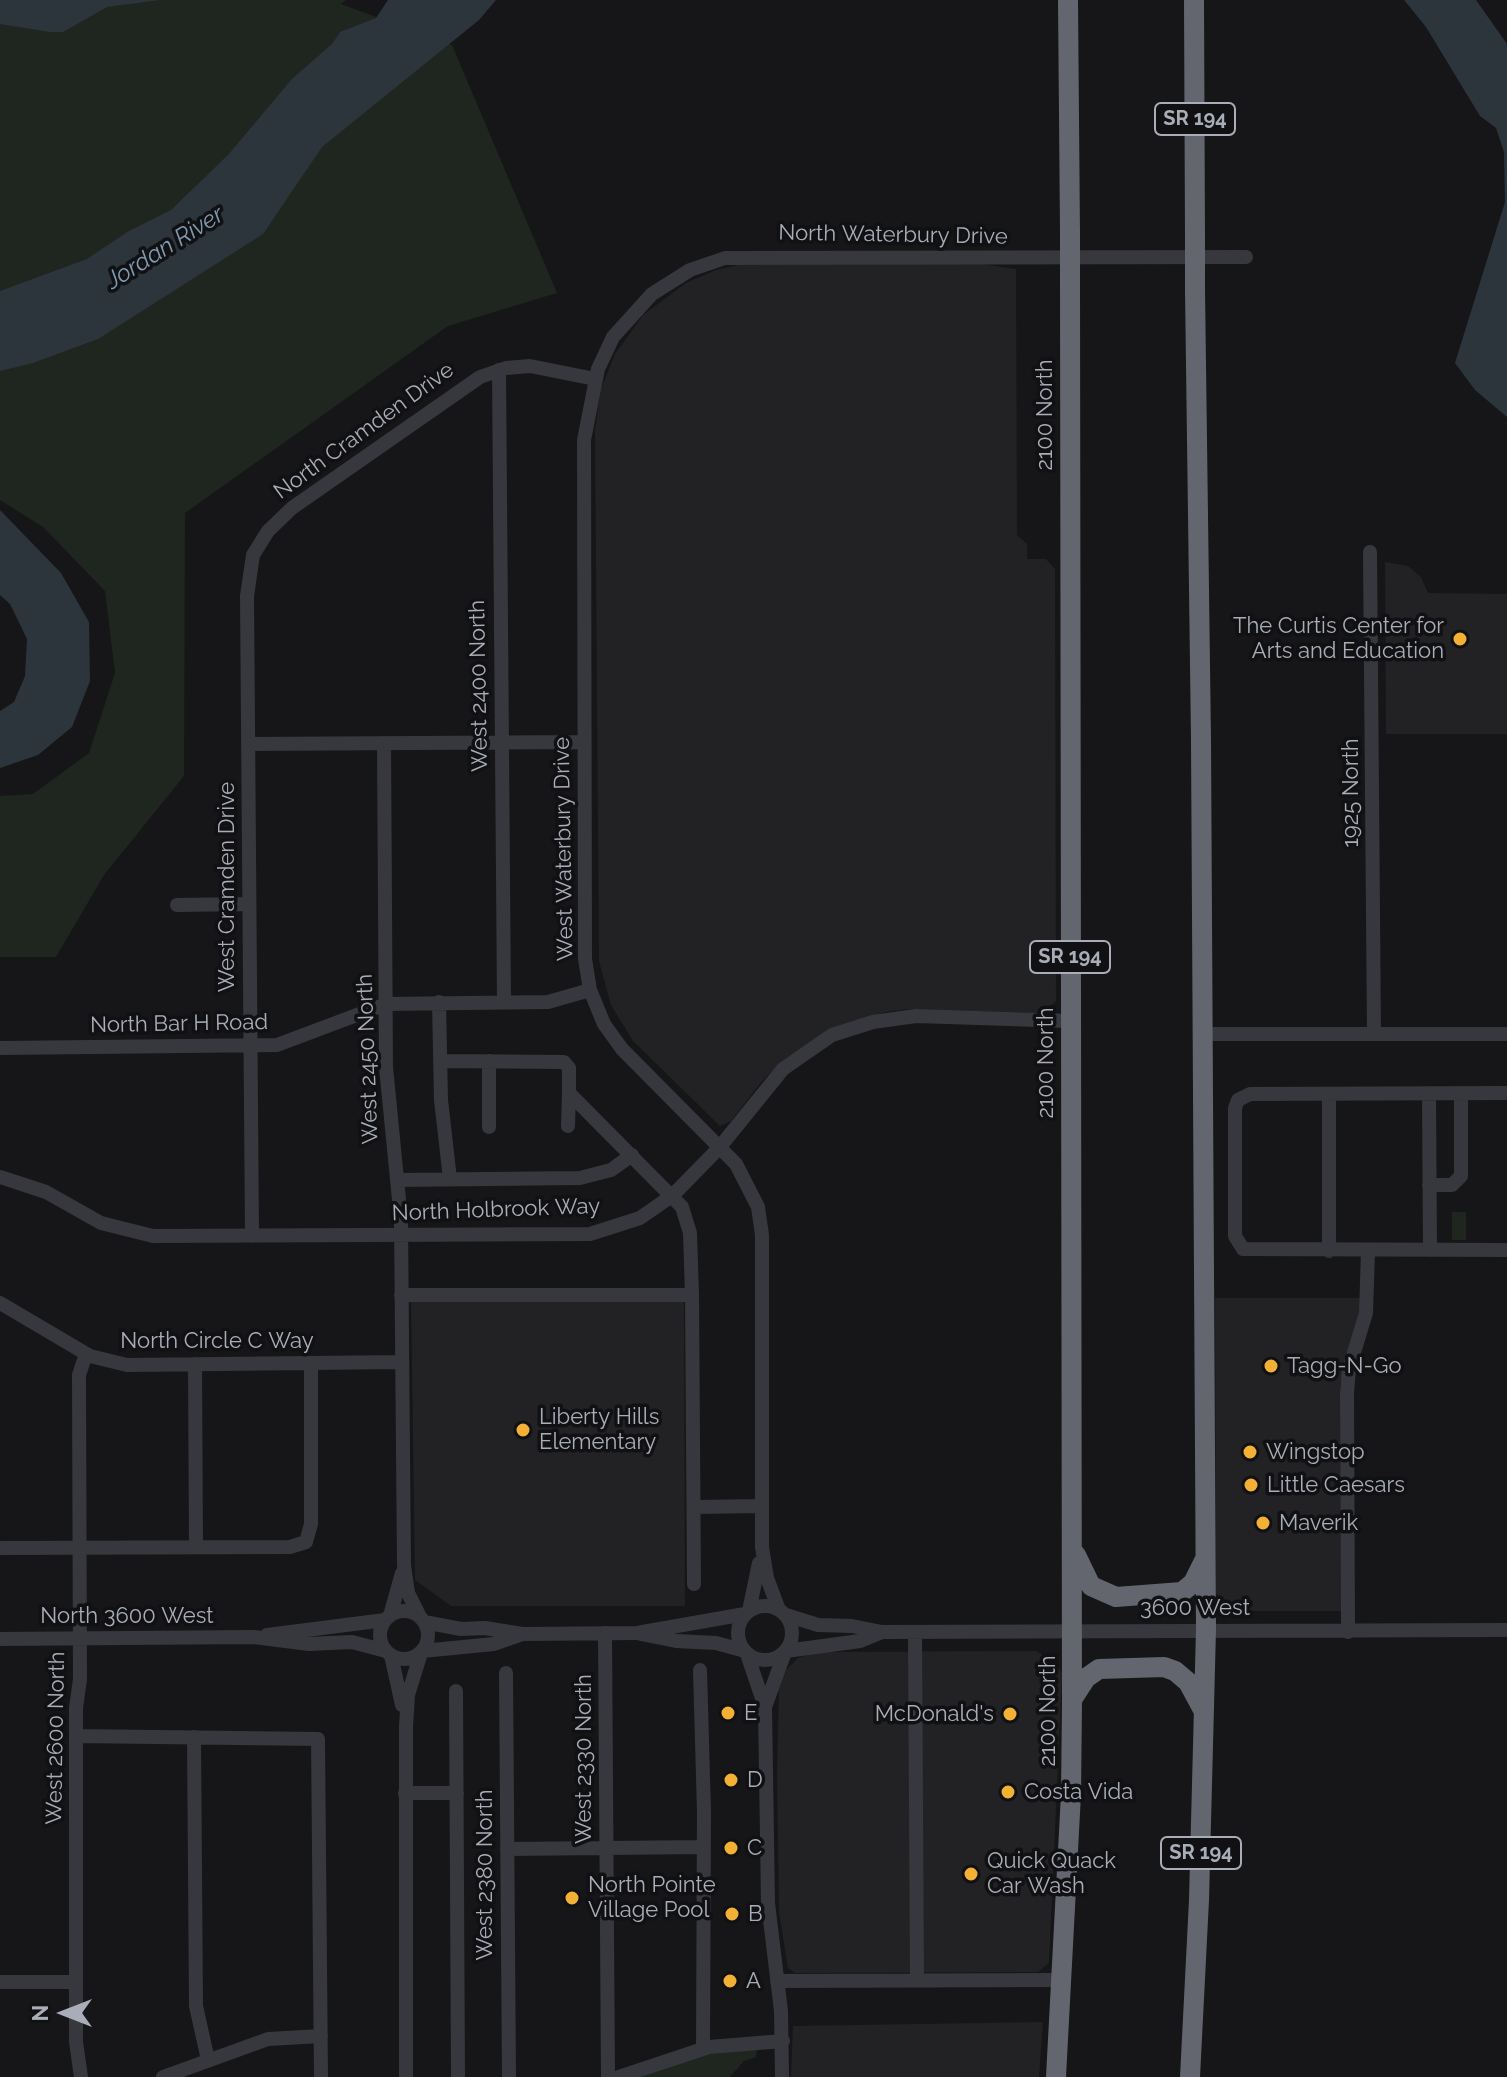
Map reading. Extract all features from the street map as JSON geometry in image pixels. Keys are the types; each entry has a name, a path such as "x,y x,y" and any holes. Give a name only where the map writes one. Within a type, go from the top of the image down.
{"highway":[{"name":"2100 North","path":"1056,2077 1072,1702 1068,0"},
{"name":"SR 194","path":"1190,2077 1206,1629 1194,0"},
{"path":"1072,1539 1086,1578 1098,1590 1116,1597 1182,1592 1197,1577 1206,1555"},
{"path":"1072,1702 1081,1683 1099,1669 1164,1667 1175,1671 1188,1682 1204,1715"}],"street":[{"name":"North Waterbury Drive","path":"595,379 613,337 640,305 677,277 725,258 850,255 963,255 1009,260 1246,257"},
{"name":"North Cramden Drive","path":"260,540 292,508 467,383 499,370 541,367 595,379"},
{"name":"West 2400 North","path":"499,370 504,1002"},
{"name":"West Waterbury Drive","path":"595,379 584,440 582,901 590,990 604,1024 622,1049 719,1148 749,1184 758,1207 762,1235 762,1547 767,1578 783,1612"},
{"name":"West Cramden Drive","path":"252,1236 247,596 248,572 260,540"},
{"name":"1925 North","path":"1370,552 1374,1034"},
{"path":"248,744 584,742"},
{"name":"West 2450 North","path":"384,743 387,1097 401,1236 404,1565 408,1593 422,1620"},
{"path":"177,905 249,904"},
{"name":"North Bar H Road","path":"0,1048 250,1046 296,1040 359,1011 386,1004 548,1002 590,990"},
{"path":"439,1002 441,1100 450,1179"},
{"name":"North Holbrook Way","path":"0,1177 46,1192 119,1230 153,1236 590,1234 640,1218 673,1195 719,1148 783,1069 808,1049 846,1029 916,1016 1070,1021"},
{"path":"1203,1034 1507,1034"},
{"path":"441,1061 560,1061 567,1064 568,1126"},
{"path":"489,1061 489,1127"},
{"path":"569,1093 673,1195 687,1216 692,1295 694,1584"},
{"path":"1507,1093 1250,1094 1238,1100 1235,1108 1235,1236 1240,1247 1250,1251 1507,1250"},
{"path":"1329,1094 1329,1251"},
{"path":"1429,1094 1430,1250"},
{"path":"1429,1185 1452,1185 1461,1176 1461,1094"},
{"path":"397,1180 580,1178 611,1170 632,1155"},
{"path":"1348,1632 1348,1381 1366,1313 1368,1251"},
{"path":"401,1295 692,1295"},
{"name":"North Circle C Way","path":"0,1303 86,1354 127,1365 402,1362"},
{"name":"West 2600 North","path":"81,2077 76,2042 76,1736 80,1638 79,1375 86,1354"},
{"path":"0,1548 290,1547 306,1542 311,1524 311,1363"},
{"path":"195,1364 196,1547"},
{"path":"694,1507 762,1506"},
{"name":"West Waterbury Drive","path":"747,1613 762,1547"},
{"name":"West 2450 North","path":"388,1618 404,1565"},
{"path":"406,1726 380,1632 388,1618 408,1611 422,1620 461,1629 485,1628 522,1634 637,1633 747,1613 764,1606 818,1625 882,1632"},
{"path":"765,1707 792,1630 783,1612"},
{"path":"747,1613 738,1632 765,1707 768,1903 783,2041 782,2077"},
{"name":"North 3600 West","path":"254,1637 388,1618"},
{"path":"406,2077 406,1726 408,1695 428,1634 422,1620"},
{"name":"3600 West","path":"882,1632 1507,1630"},
{"path":"637,1633 676,1641 716,1643 762,1660 785,1652 860,1641 882,1632"},
{"path":"915,1632 917,1980"},
{"name":"West 2330 North","path":"605,1633 608,2077"},
{"path":"388,1653 403,1659 422,1652 494,1644 522,1634"},
{"name":"North 3600 West","path":"0,1639 254,1637 309,1644 352,1642 388,1653"},
{"path":"700,1670 704,1847 703,2049"},
{"name":"West 2380 North","path":"506,1673 509,2077"},
{"path":"456,1691 458,2077"},
{"path":"76,1736 318,1739 321,2077"},
{"path":"194,1737 196,2006 208,2060"},
{"path":"405,1793 457,1793"},
{"path":"507,1849 704,1847"},
{"path":"777,1981 1062,1980"},
{"path":"0,1982 76,1982"},
{"path":"163,2077 268,2039 321,2036"},
{"path":"619,2077 703,2049 783,2041"}],"shaded area":[{"path":"0,0 346,0 341,4 452,45 557,293 448,326 185,513 184,776 104,875 56,957 0,957 0,796 33,794 89,753 115,673 105,591 43,527 0,500"},
{"path":"973,263 1016,269 1017,535 1027,544 1027,559 1046,559 1055,569 1056,1001 1043,1013 909,1009 841,1025 785,1059 762,1081 731,1121 720,1126 633,1041 611,1005 599,961 595,430 601,389 615,354 643,315 686,283 716,270 739,265"},
{"path":"1385,562 1408,566 1421,577 1428,593 1507,594 1507,734 1386,734"},
{"path":"1452,1212 1466,1212 1466,1240 1452,1240"},
{"path":"1215,1298 1360,1298 1360,1314 1340,1385 1341,1611 1237,1611 1223,1604 1216,1593"},
{"path":"684,1301 685,1606 451,1606 415,1580 411,1302"},
{"path":"1036,1651 1056,1662 1062,1674 1049,1963 1038,1972 795,1973 788,1968 779,1912 777,1773 779,1689 786,1670 798,1658 818,1652"},
{"path":"1043,2022 1039,2077 791,2077 793,2026"},
{"path":"757,2049 756,2057 744,2061 730,2077 641,2077 722,2050"}],"water":[{"path":"0,0 160,0 107,7 63,32 50,32 0,24"},
{"name":"Jordan River","path":"388,0 496,0 479,20 322,147 263,234 98,339 33,363 0,371 0,291 87,259 129,231 171,210 228,155 292,79 332,44 340,32 376,18"},
{"path":"1404,0 1476,0 1507,44 1507,417 1475,390 1455,363 1505,202 1504,152 1496,128 1480,116 1426,27"},
{"path":"0,510 61,573 89,622 90,681 72,727 38,755 0,768 0,711 14,702 25,676 27,639 10,604 0,595"}],"place":[{"name":"The Curtis Center for Arts and Education","path":"1460,639"},
{"name":"Tagg-N-Go","path":"1271,1366"},
{"name":"Liberty Hills Elementary","path":"523,1430"},
{"name":"Wingstop","path":"1250,1452"},
{"name":"Little Caesars","path":"1251,1485"},
{"name":"Maverik","path":"1263,1523"},
{"name":"E","path":"728,1713"},
{"name":"McDonald's","path":"1010,1714"},
{"name":"D","path":"731,1780"},
{"name":"Costa Vida","path":"1008,1792"},
{"name":"C","path":"731,1848"},
{"name":"Quick Quack Car Wash","path":"971,1874"},
{"name":"North Pointe Village Pool","path":"572,1898"},
{"name":"B","path":"732,1914"},
{"name":"A","path":"730,1981"}]}
